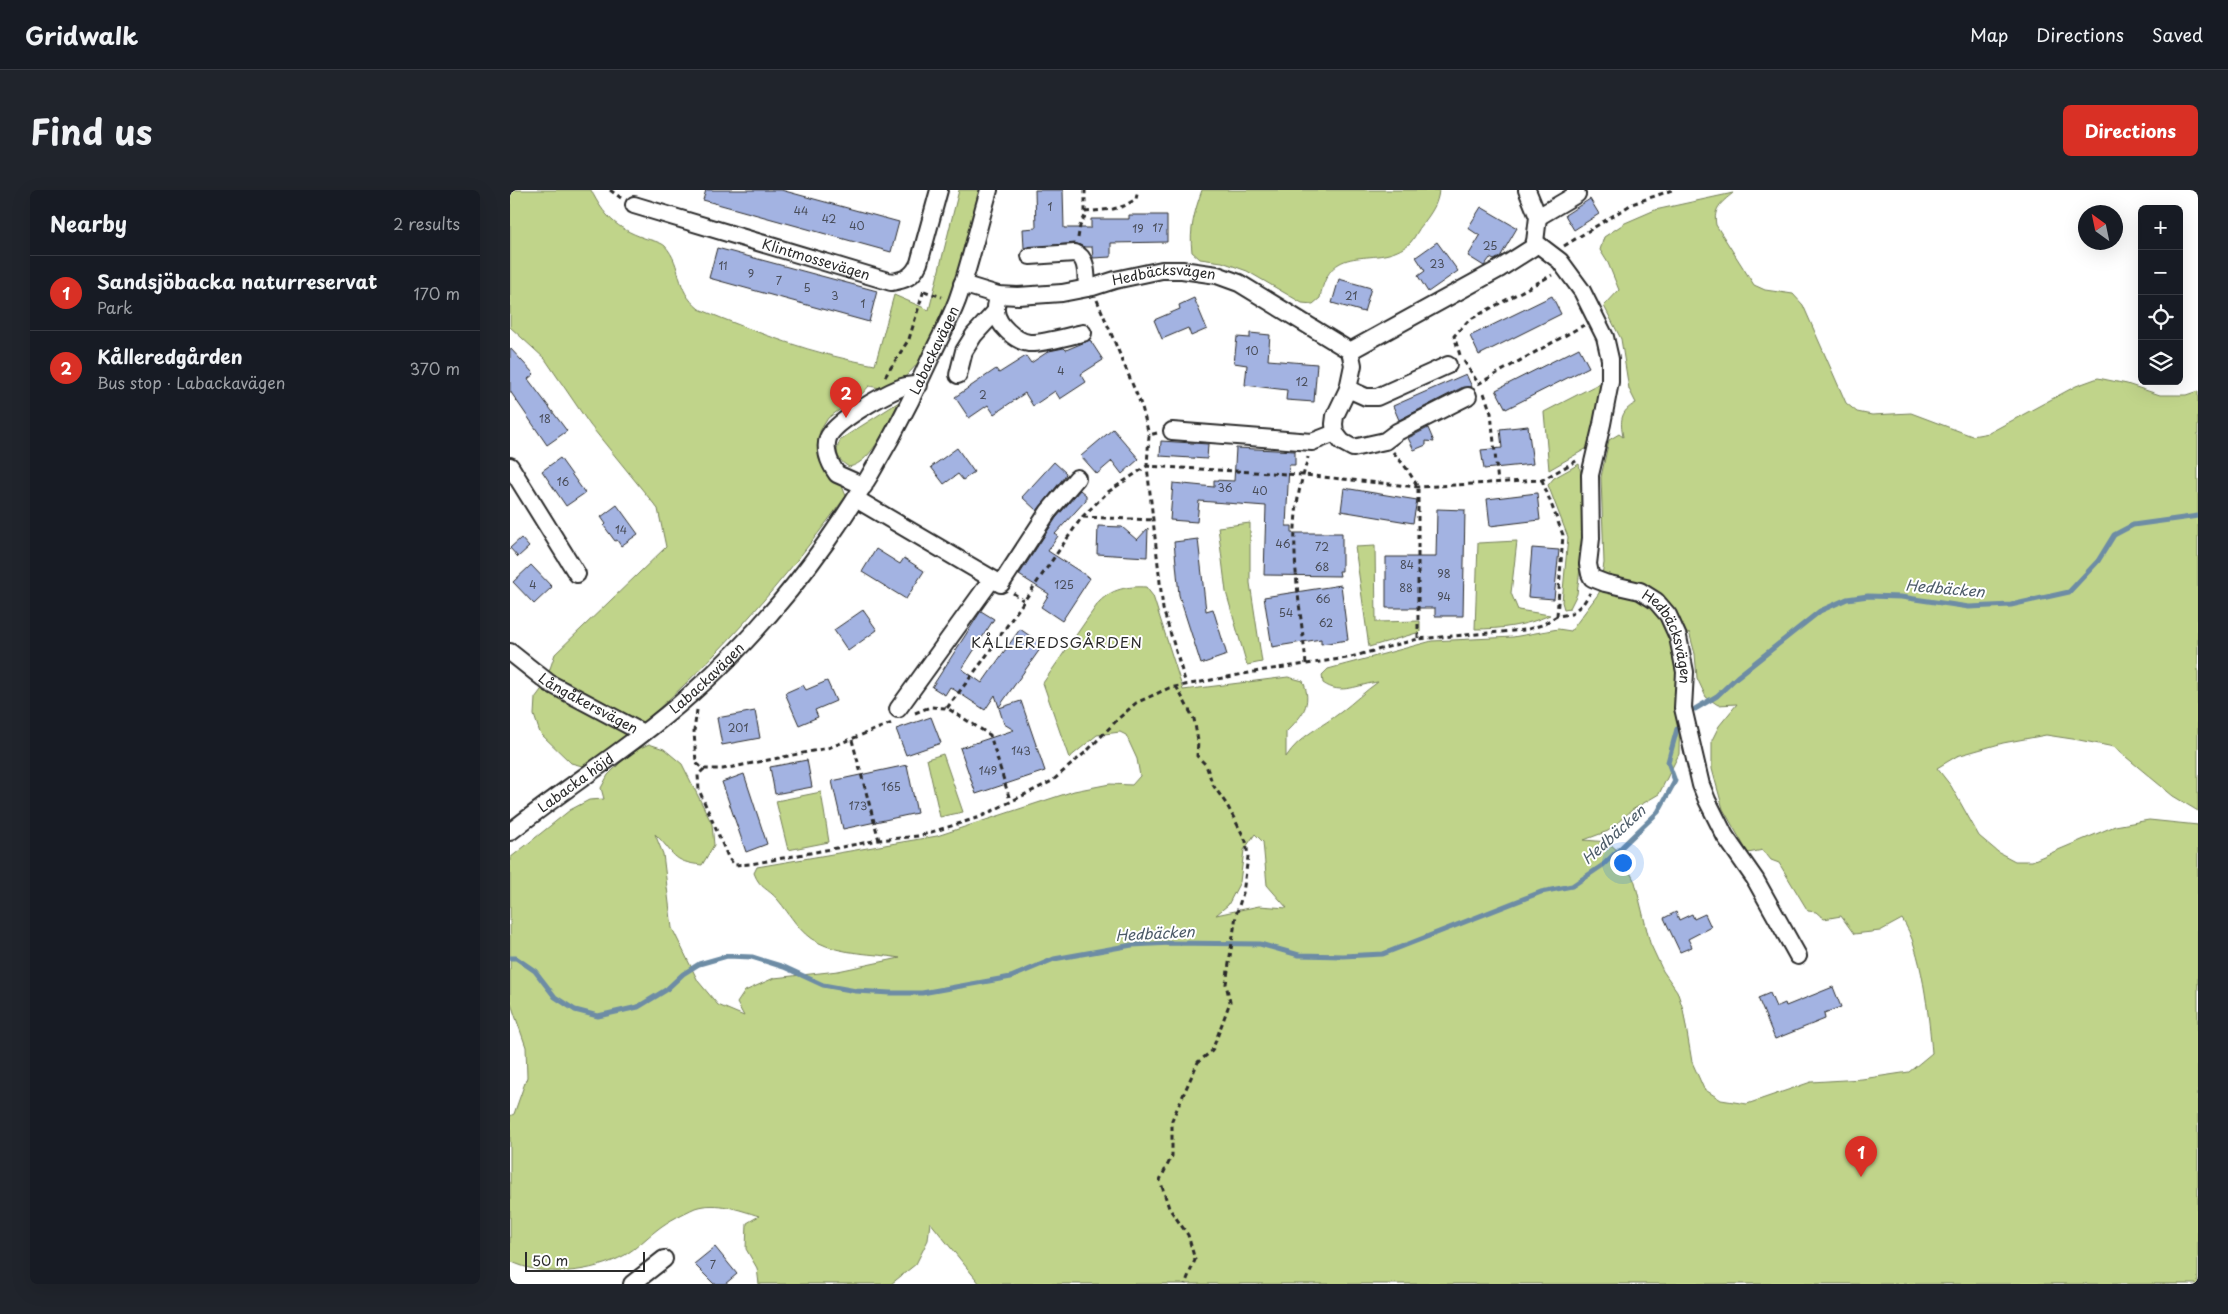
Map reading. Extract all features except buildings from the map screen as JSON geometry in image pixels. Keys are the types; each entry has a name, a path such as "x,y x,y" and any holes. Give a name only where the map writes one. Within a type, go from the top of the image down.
{"street":[{"path":"915,272 939,190"},
{"name":"Labackavägen","path":"643,733 691,694 776,605 816,557 860,492 894,435 919,385 956,302 989,190"},
{"path":"1473,390 1397,432 1385,441 1354,448 1342,442 1335,433 1335,416 1348,389 1353,365 1350,351 1499,269 1532,248 1535,242 1538,217 1527,190"},
{"path":"1538,217 1577,194 1575,190"},
{"name":"Klintmossevägen","path":"634,204 891,282 904,280 915,272"},
{"path":"1535,242 1553,254 1566,268 1605,337 1610,359 1610,374 1602,424 1590,474 1591,538 1588,564 1592,578 1596,580"},
{"path":"1030,256 1075,253 1084,260 1090,288"},
{"name":"Hedbäcksvägen","path":"962,284 997,303 1090,288 1115,280 1162,270 1182,270 1217,275 1239,283 1350,351"},
{"path":"997,303 1003,326 1017,338 1028,342 1084,333"},
{"path":"958,375 964,351 997,303"},
{"path":"1348,389 1366,397 1377,397 1455,361"},
{"path":"919,385 902,387 846,418 834,428 828,438 828,456 837,474 860,492 996,582"},
{"path":"1172,430 1312,442 1335,433"},
{"path":"510,466 577,574"},
{"path":"906,711 996,582 1048,512 1077,478"},
{"name":"Hedbäcksvägen","path":"1596,580 1640,591 1656,601 1668,615 1678,637 1685,672 1683,708 1701,785 1721,829 1740,860 1755,879 1798,956"},
{"name":"Långåkersvägen","path":"510,652 549,683 643,733"},
{"name":"Labacka höjd","path":"510,832 643,733"},
{"path":"632,1284 664,1259"}],"path":[{"path":"1075,253 1080,226 1085,212 1084,190"},
{"path":"1085,212 1124,206 1136,198 1138,190"},
{"path":"1553,254 1632,204 1672,190"},
{"path":"1498,483 1491,412 1473,390 1455,361 1454,336 1469,320 1566,268"},
{"path":"883,379 909,339 924,291 926,277 915,272"},
{"path":"1090,288 1142,407 1149,435 1147,466 1163,609 1186,684"},
{"path":"1473,390 1570,334 1595,317"},
{"path":"1149,435 1172,430"},
{"path":"1385,441 1407,469 1418,487 1418,639"},
{"path":"948,708 982,662 1082,516 1108,492 1147,466 1304,475 1418,487 1542,480 1594,454"},
{"path":"1304,475 1298,498 1295,528 1306,664"},
{"path":"1542,480 1563,534 1557,616"},
{"path":"1082,516 1154,520"},
{"path":"704,769 698,775 699,790 728,857 734,865 751,864 879,840 919,836 980,817 1010,800 1052,781 1088,750 1118,718 1136,703 1176,686 1347,658 1418,639 1525,630 1542,625 1557,616 1571,614 1583,604 1596,580"},
{"path":"1176,686 1194,719 1198,741 1197,756 1206,765 1213,785 1227,805 1246,841 1248,857 1243,893 1236,915 1226,984 1230,1002 1212,1051 1198,1062 1172,1120 1172,1156 1160,1180 1168,1208 1188,1235 1195,1260 1186,1284"},
{"path":"691,694 698,702 694,731 694,752 696,763 704,769 733,767 828,748 896,721 894,716 906,711 930,707 948,708 990,735 1010,800"},
{"path":"852,740 879,840"}],"green space":[{"path":"510,190 591,190 606,214 618,225 634,234 665,246 671,254 686,294 699,309 807,349 875,365 894,295 929,310 959,190 984,190 950,300 938,330 923,356 906,375 888,387 869,386 862,394 828,418 820,431 819,459 831,479 842,486 846,496 818,534 758,607 694,676 623,739 586,767 571,763 540,733 534,715 535,698 544,686 555,654 666,547 658,509 590,425 545,359 510,327"},
{"path":"1202,190 1439,190 1434,208 1410,243 1397,251 1345,261 1334,267 1326,279 1320,298 1313,304 1302,303 1247,271 1222,262 1200,259 1192,252 1192,228"},
{"path":"1733,193 1719,206 1715,219 1716,225 1754,285 1765,290 1793,294 1803,305 1846,403 1857,412 1872,415 1911,413 1972,436 1989,433 2076,386 2098,378 2127,384 2160,395 2186,395 2198,391 2198,811 2173,796 2114,747 2079,740 2046,735 2003,743 1957,756 1937,768 1951,786 1979,836 1998,852 2015,861 2032,861 2115,826 2149,820 2198,825 2198,1284 980,1284 930,1222 928,1240 916,1264 891,1284 759,1284 757,1268 746,1249 747,1223 759,1216 728,1207 711,1205 695,1208 676,1217 625,1255 598,1266 568,1271 553,1271 538,1270 510,1261 510,1116 514,1114 527,1077 526,1047 510,1001 510,858 570,810 589,800 604,799 601,788 608,775 630,753 649,744 664,749 682,764 712,824 714,845 702,865 692,864 674,856 655,834 663,854 672,928 698,981 718,1005 744,1016 737,1003 745,991 774,978 838,971 900,958 837,949 817,942 800,929 782,905 759,882 754,873 757,867 937,836 1074,791 1110,784 1132,785 1140,776 1137,759 1126,735 1120,732 1097,735 1069,758 1043,683 1099,602 1115,591 1132,587 1146,587 1153,596 1183,690 1288,677 1303,681 1306,689 1306,703 1297,721 1286,732 1286,757 1305,737 1341,712 1378,682 1337,689 1323,683 1322,675 1328,669 1432,641 1513,637 1558,629 1571,631 1599,593 1604,563 1601,477 1609,440 1619,434 1623,437 1622,417 1627,409 1636,403 1629,389 1621,339 1604,306 1619,290 1608,263 1600,250 1604,237 1625,223 1655,210","holes":["1689,632 1695,654 1697,678 1706,697 1718,705 1737,704 1719,726 1712,740 1712,769 1723,809 1748,853 1763,850 1771,860 1779,863 1808,911 1816,912 1824,919 1841,916 1854,934 1880,931 1902,919 1909,932 1915,947 1923,983 1932,1053 1909,1072 1862,1079 1811,1082 1747,1104 1721,1100 1704,1089 1692,1062 1683,1009 1677,991 1663,971 1650,943 1635,882 1620,853 1608,842 1584,840 1608,831 1632,810 1659,794 1679,754 1678,648","1255,834 1263,842 1267,885 1287,908 1259,906 1216,915 1228,905 1240,882 1244,850"]},
{"path":"1604,381 1589,447 1549,470 1544,412"},
{"path":"899,402 872,450 865,458 858,464 849,467 839,458 837,451 841,439"},
{"path":"1579,464 1582,479 1583,542 1577,594 1570,608 1564,609 1562,602 1568,537 1548,485 1554,478"},
{"path":"1250,523 1250,583 1262,662 1247,665 1226,592 1218,527"},
{"path":"1517,541 1511,593 1518,610 1550,615 1513,626 1475,629 1478,543"},
{"path":"1375,546 1376,622 1420,621 1420,632 1369,647 1355,547"},
{"path":"943,754 963,812 940,817 927,759"},
{"path":"821,792 829,842 788,850 776,801"}],"waterway":[{"name":"Hedbäcken","path":"1695,709 1717,696 1737,677 1820,611 1847,599 1868,596 1901,597 1969,607 2011,605 2069,592 2098,561 2114,535 2133,525 2198,516"},
{"name":"Hedbäcken","path":"510,958 516,958 535,971 555,997 575,1010 598,1016 638,1007 666,990 683,974 699,964 727,956 752,957 784,967 823,985 856,991 922,993 1011,977 1054,959 1132,945 1172,943 1260,944 1299,955 1343,956 1383,954 1541,892 1572,886 1603,865 1658,812 1675,781 1668,762 1677,729"}],"place":[{"name":"Kålleredgården","path":"846,418"},
{"name":"Sandsjöbacka naturreservat","path":"1861,1177"}],"district":[{"name":"KÅLLEREDSGÅRDEN","path":"1057,643"}]}
